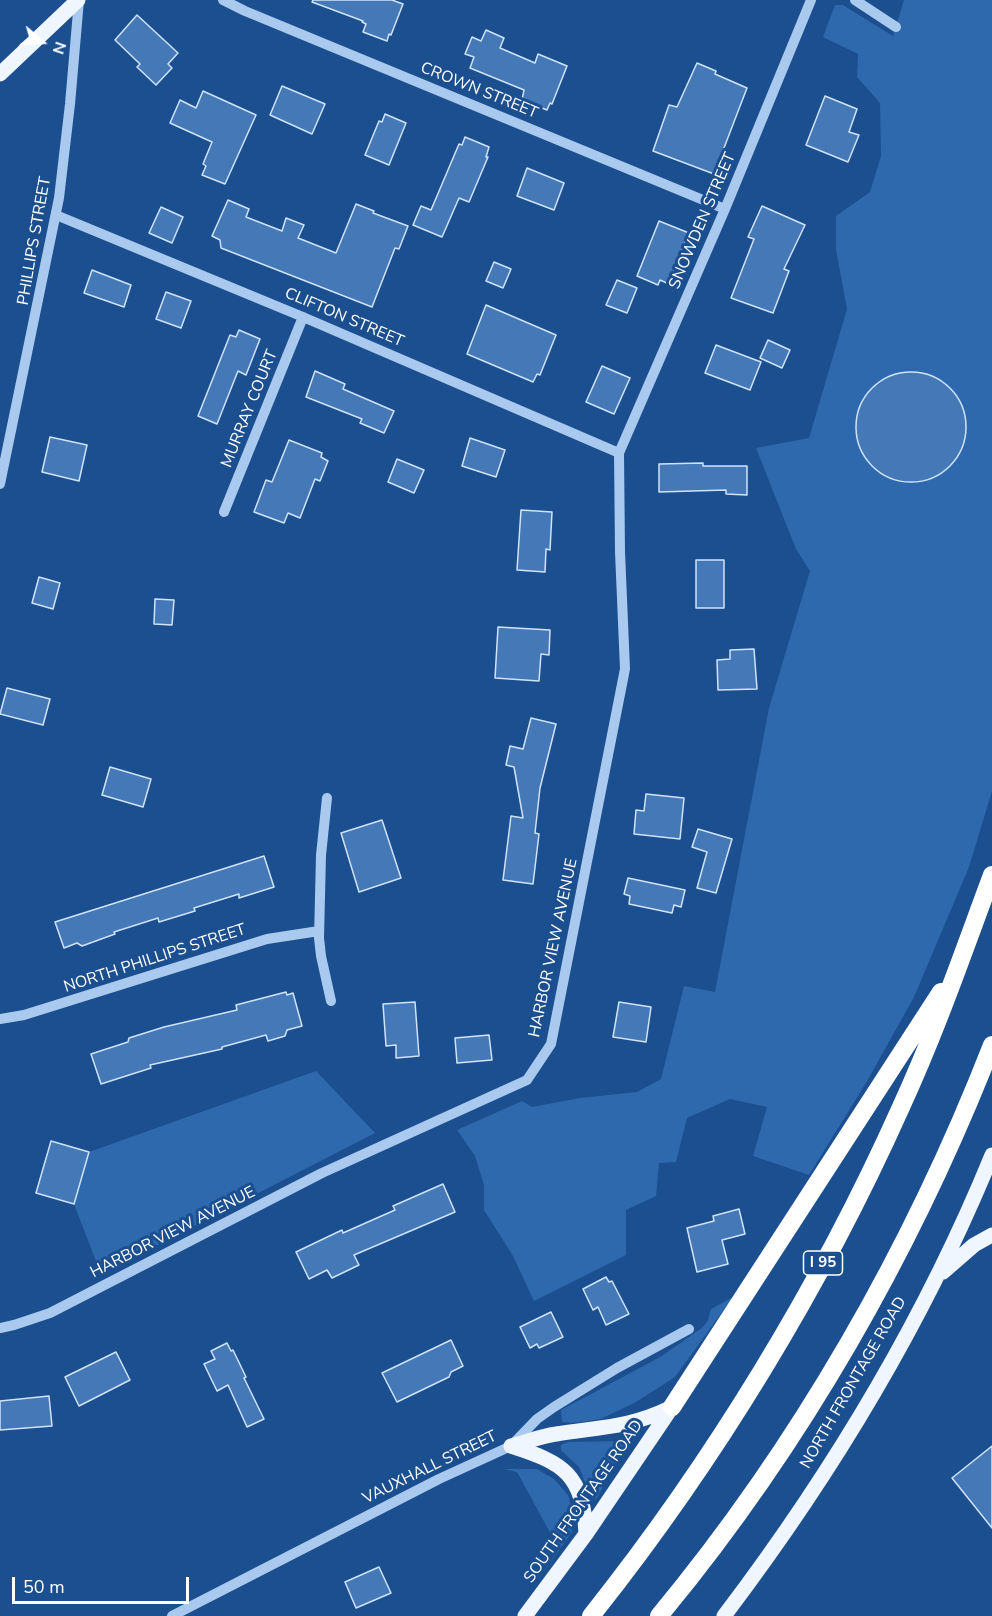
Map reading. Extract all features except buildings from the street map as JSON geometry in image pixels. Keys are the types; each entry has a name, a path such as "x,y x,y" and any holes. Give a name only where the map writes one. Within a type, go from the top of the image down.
{"highway":[{"name":"I 95","path":"591,1616 706,1459 749,1390 846,1221 892,1128 928,1047 992,875"},
{"path":"672,1407 961,960"},
{"path":"659,1616 710,1552 762,1480 801,1421 849,1340 925,1197 992,1045"}],"main road":[{"path":"0,74 78,0"},
{"name":"NORTH FRONTAGE ROAD","path":"724,1616 792,1520 855,1424 895,1355 934,1280 992,1155"},
{"path":"934,1280 960,1256 992,1235"},
{"path":"511,1446 552,1434 601,1429 631,1423 672,1407"},
{"name":"SOUTH FRONTAGE ROAD","path":"525,1616 586,1534 672,1407"},
{"path":"511,1446 546,1458 566,1472 583,1503 586,1534"}],"street":[{"name":"PHILLIPS STREET","path":"0,484 56,215 65,157 78,0"},
{"name":"CROWN STREET","path":"223,0 725,209"},
{"name":"SNOWDEN STREET","path":"619,453 725,209 811,0"},
{"path":"855,0 896,27"},
{"name":"CLIFTON STREET","path":"56,215 303,316 619,453"},
{"name":"MURRAY COURT","path":"224,512 303,316"},
{"name":"HARBOR VIEW AVENUE","path":"0,1328 50,1313 322,1173 527,1080 551,1044 625,669 619,453"},
{"path":"327,798 321,855 319,931 321,957 331,1001"},
{"name":"NORTH PHILLIPS STREET","path":"0,1019 24,1016 267,939 319,931"},
{"name":"VAUXHALL STREET","path":"172,1616 421,1488 511,1446 537,1419 554,1407 617,1368 689,1329"}],"shaded area":[{"path":"904,0 992,0 992,791 969,867 914,997 866,1083 809,1175 753,1156 767,1107 730,1099 687,1118 676,1162 659,1163 656,1196 626,1210 626,1255 534,1301 513,1256 484,1210 484,1185 475,1156 457,1130 522,1101 532,1107 580,1098 637,1092 661,1079 684,986 715,992 769,708 810,571 796,549 756,448 809,438 847,309 836,250 836,216 870,192 881,156 880,103 857,77 858,54 823,37 835,5 843,5 893,36"},
{"path":"316,1071 375,1133 101,1274 74,1204 89,1152"},
{"path":"733,1297 675,1377 636,1402 601,1419 573,1423 562,1422 561,1410 662,1356 703,1327 711,1309"},
{"path":"623,1441 625,1446 597,1498 592,1500 579,1467 561,1450 561,1445 568,1442"},
{"path":"504,1469 537,1469 554,1479 568,1495 573,1514 572,1532 524,1599 559,1549 517,1472"}]}
